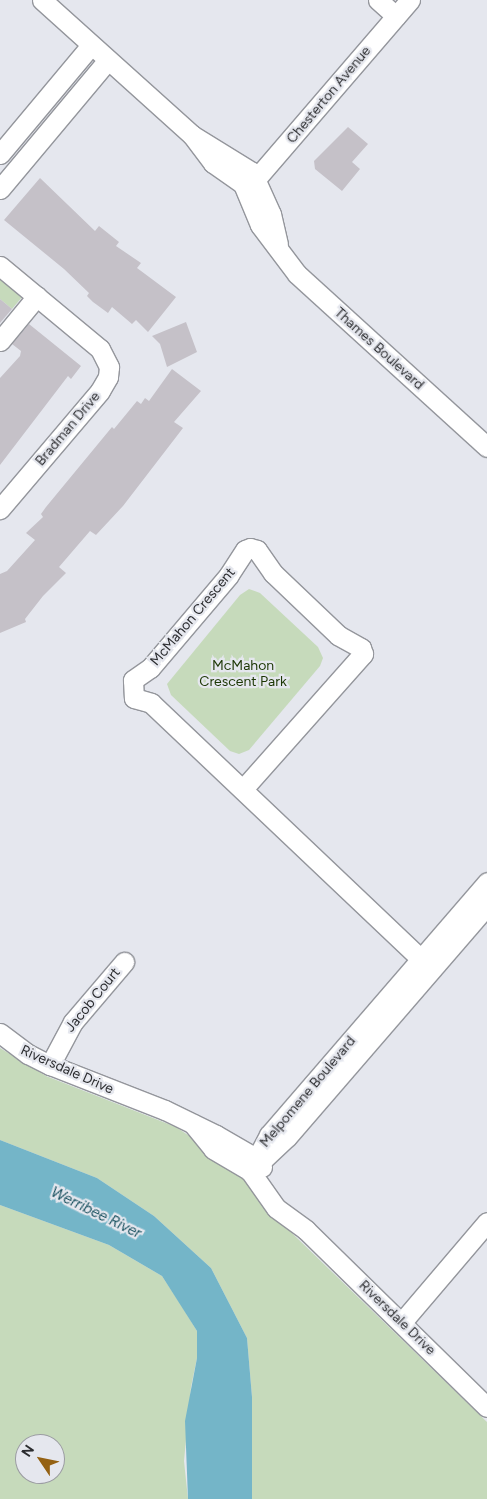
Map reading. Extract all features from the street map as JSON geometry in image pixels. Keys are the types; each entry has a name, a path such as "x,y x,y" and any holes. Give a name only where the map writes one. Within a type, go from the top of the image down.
{"street":[{"name":"Thames Boulevard","path":"42,0 192,135 212,164 239,180 252,184 260,225 278,245 286,260 307,284 487,447"},
{"path":"378,0 396,16"},
{"name":"Chesterton Avenue","path":"252,184 410,0"},
{"path":"0,154 92,45"},
{"path":"0,189 108,60"},
{"name":"Bradman Drive","path":"0,266 100,349 108,361 108,377 100,390 0,509"},
{"path":"0,341 37,296"},
{"name":"McMahon Crescent","path":"243,789 363,654 361,648 338,635 273,573 256,550 250,548 239,557 229,576 150,668 133,680 131,689 138,701 151,703 426,964"},
{"name":"Melpomene Boulevard","path":"426,964 487,882"},
{"name":"Melpomene Boulevard","path":"255,1165 269,1135 426,964 487,905"},
{"name":"Jacob Court","path":"50,1065 73,1022 124,962"},
{"name":"Riversdale Drive","path":"0,1033 28,1054 50,1065 193,1124 213,1149 255,1165 266,1198 306,1230 487,1407"},
{"path":"402,1322 487,1222"}],"green space":[{"path":"0,277 23,296 12,309 0,299"},
{"name":"McMahon Crescent Park","path":"249,589 260,593 318,647 323,658 320,666 249,750 239,754 230,751 171,695 167,684 240,595"},
{"path":"0,1048 46,1076 176,1127 240,1170 266,1208 487,1422 487,1499 252,1499 252,1397 247,1338 211,1268 154,1216 97,1178 0,1140"},
{"path":"0,1205 109,1245 162,1276 181,1305 197,1331 197,1358 191,1387 184,1461 188,1499 0,1499"}],"water":[{"name":"Werribee River","path":"0,1140 97,1178 154,1216 211,1268 247,1338 252,1397 252,1499 188,1499 185,1421 197,1358 197,1331 162,1276 109,1245 0,1205"}],"building":[{"path":"348,127 368,144 352,162 360,169 342,191 315,169 314,161"},
{"path":"40,178 95,231 99,226 119,242 116,246 141,263 137,268 176,297 148,332 136,320 132,324 112,307 108,313 93,302 87,296 89,293 64,269 4,220"},
{"path":"0,299 12,309 0,323"},
{"path":"186,322 197,352 167,367 160,344 152,336"},
{"path":"29,324 81,366 71,379 68,376 0,465 0,378 20,356 21,351 12,344"},
{"path":"172,369 201,391 174,422 183,428 123,506 96,535 90,531 59,567 66,573 43,596 25,619 26,622 0,633 0,574 7,571 35,540 26,533 43,517 41,514 46,507 112,427 114,429 137,401 141,404 145,398 149,401"}]}
